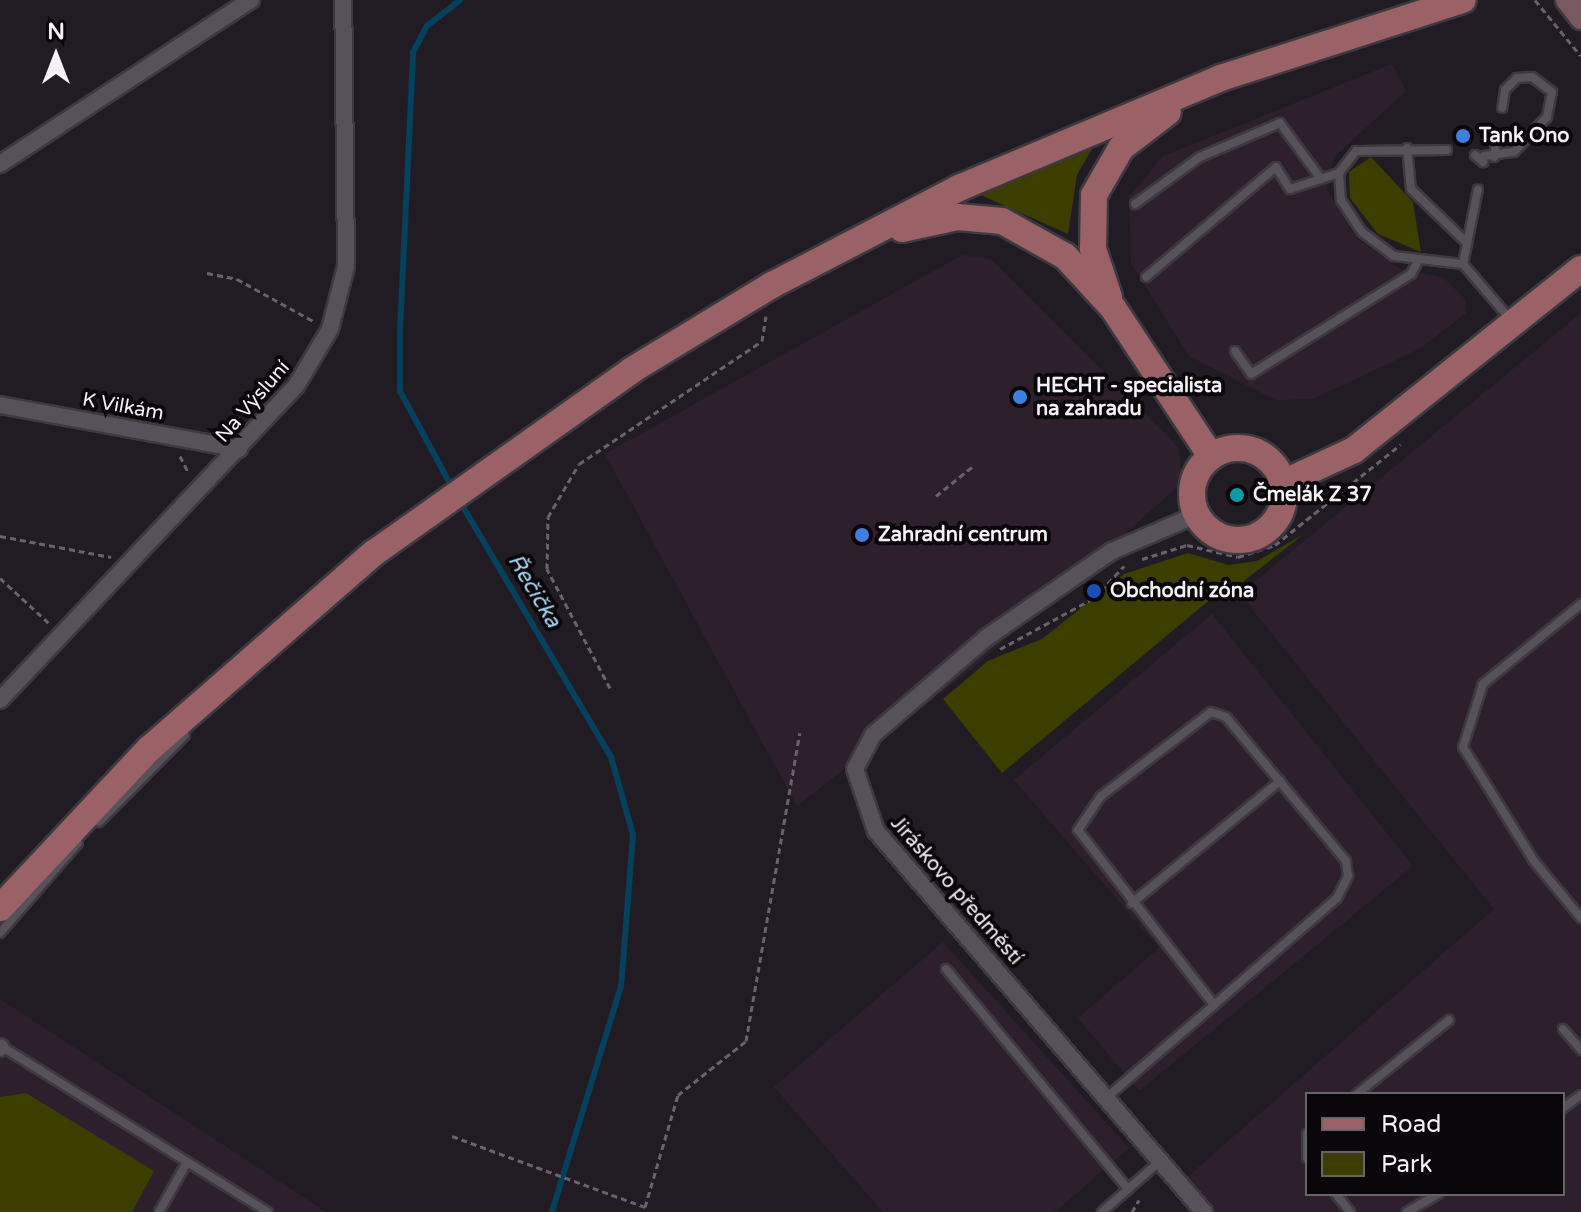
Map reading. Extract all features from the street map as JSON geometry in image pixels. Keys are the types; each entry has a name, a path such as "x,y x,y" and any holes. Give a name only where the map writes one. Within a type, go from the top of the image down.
{"main road":[{"path":"0,908 149,749 374,553 437,505 772,285 959,188 1221,78 1463,0"},
{"path":"1567,0 1581,18"},
{"path":"1113,308 1090,229 1098,180 1136,132 1221,78"},
{"path":"838,250 932,220 1002,221 1065,256 1113,308 1211,456"},
{"path":"1283,483 1354,450 1581,269"},
{"path":"1229,448 1257,451 1283,483 1272,525 1247,539 1217,536 1196,515 1192,487 1211,456 1229,448"}],"street":[{"path":"0,164 251,0"},
{"name":"Na Výsluní","path":"0,700 127,561 239,449 296,386 346,266 343,0"},
{"name":"K Vilkám","path":"0,405 239,449"},
{"name":"Jiráskovo předměstí","path":"1196,515 1112,551 986,638 873,735 855,769 876,831 1204,1212"}],"lane":[{"path":"1496,143 1484,158 1514,152 1535,132 1552,92 1532,77 1517,78 1505,90 1502,108"},
{"path":"1135,204 1200,157 1280,123 1321,179"},
{"path":"1146,277 1276,167 1290,189 1339,173 1356,151 1407,148 1447,150"},
{"path":"1407,148 1411,189 1467,243"},
{"path":"1339,173 1341,200 1362,232 1417,263 1463,264 1514,323"},
{"path":"1463,264 1478,189"},
{"path":"1235,351 1251,374 1411,274 1417,263"},
{"path":"0,933 114,806 374,553"},
{"path":"1581,604 1483,684 1463,747 1534,861 1581,918"},
{"path":"1106,1098 1214,1005 1337,898 1348,876 1346,861 1280,781 1226,717 1211,712 1101,796 1078,830 1214,1005"},
{"path":"1132,903 1280,781"},
{"path":"946,969 1128,1189"},
{"path":"1359,1092 1449,1020"},
{"path":"1563,1029 1581,1050"},
{"path":"0,1047 268,1212"},
{"path":"1102,1212 1160,1161"},
{"path":"159,1212 186,1164"},
{"path":"1338,1196 1350,1212"},
{"path":"1407,1212 1435,1196"}],"path":[{"path":"1535,0 1581,56"},
{"path":"207,273 237,279 322,329"},
{"path":"610,688 547,569 548,517 579,464 762,341 772,285"},
{"path":"936,496 973,466"},
{"path":"0,536 127,561"},
{"path":"0,578 62,635"},
{"path":"452,1136 592,1193 645,1210 678,1095 746,1041 800,733"}],"shaded area":[{"path":"1392,64 1406,91 1334,157 1327,189 1357,239 1400,269 1443,277 1465,299 1466,313 1421,348 1313,399 1276,400 1189,356 1131,263 1129,197 1163,156"},
{"path":"962,255 991,259 1178,447 1183,482 974,667 797,806 605,454"},
{"path":"1581,313 1581,1212 1214,1212 1186,1178 1494,909 1240,594"},
{"path":"1212,614 1413,866 1139,1091 1078,1018 1159,948 1014,780"},
{"path":"943,942 1129,1148 1055,1212 883,1212 774,1087"},
{"path":"0,999 326,1212 0,1212"}],"green space":[{"path":"1096,142 1077,175 1068,234 976,193"},
{"path":"1371,157 1413,202 1421,252 1378,234 1350,198 1349,172"},
{"path":"1304,534 1240,584 1230,583 1002,773 943,699 988,661 1042,639 1124,574 1188,553 1228,565 1257,561"},
{"path":"26,1093 154,1171 132,1212 0,1212 0,1097"}],"waterway":[{"name":"Řečička","path":"454,491 400,391 400,331 413,52 427,26 460,0"},
{"name":"Řečička","path":"459,500 611,757 633,835 621,986 552,1212"}],"place":[{"name":"Tank Ono","path":"1463,136"},
{"name":"HECHT - specialista na zahradu","path":"1020,397"},
{"name":"Čmelák Z 37","path":"1237,495"},
{"name":"Zahradní centrum","path":"862,535"},
{"name":"Obchodní zóna","path":"1094,591"}]}
